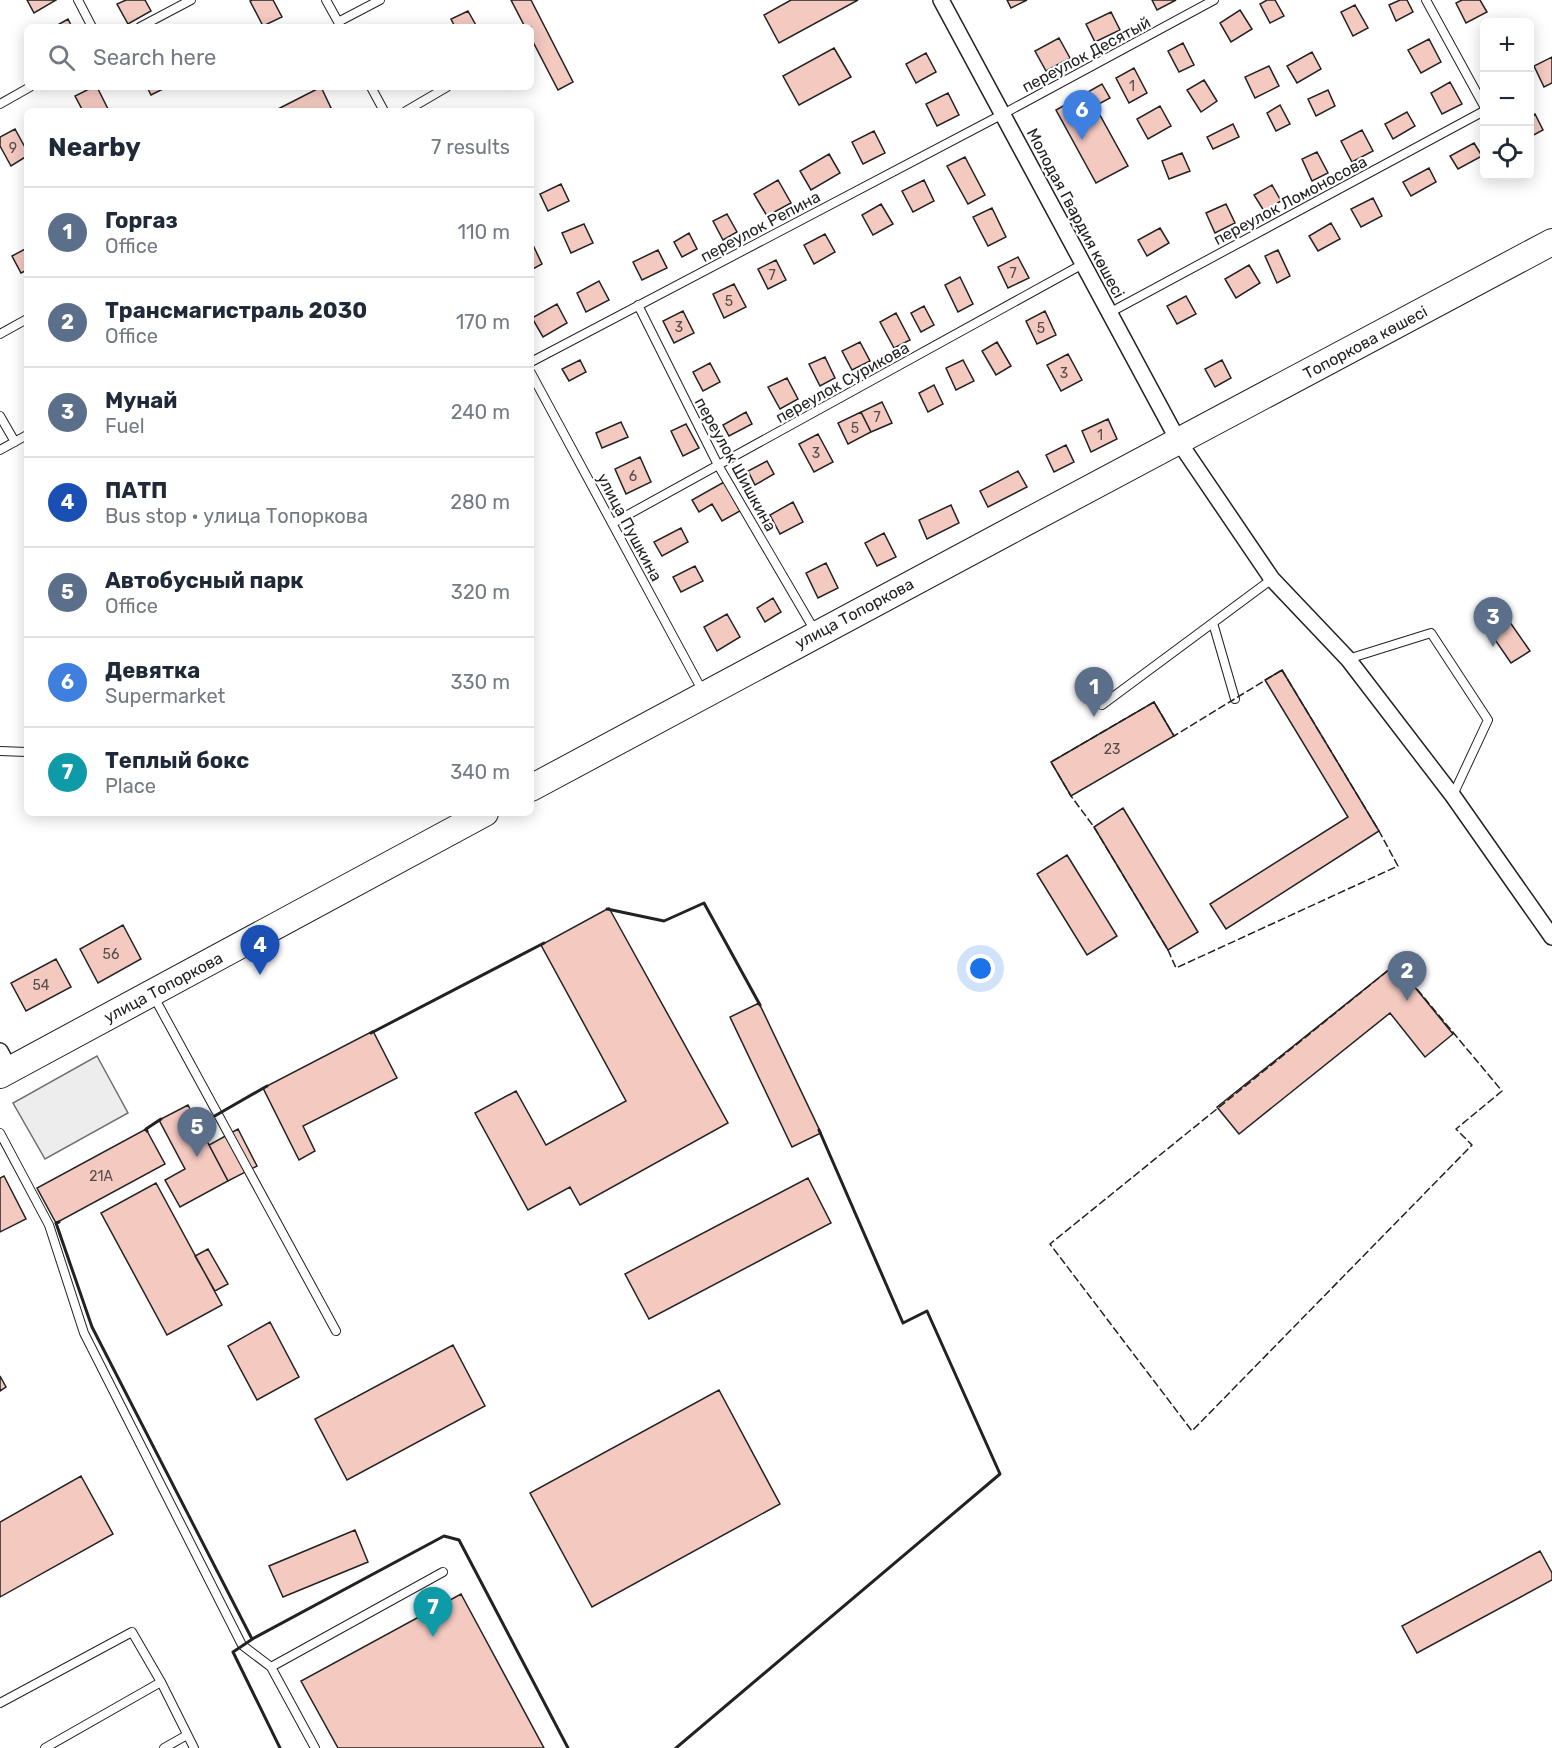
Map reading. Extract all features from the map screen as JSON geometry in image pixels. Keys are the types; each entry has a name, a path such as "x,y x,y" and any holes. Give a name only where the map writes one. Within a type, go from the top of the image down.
{"highway":[{"name":"Топоркова көшесі","path":"1179,442 1552,242"},
{"name":"улица Топоркова","path":"534,786 816,633 1179,442"},
{"name":"улица Топоркова","path":"3,1065 152,993 479,816"}],"street":[{"name":"Молодая Гвардия көшесі","path":"941,0 1179,442 1272,579 1348,659 1453,796 1552,937"}],"lane":[{"path":"78,0 90,24"},
{"path":"146,24 191,0"},
{"path":"326,0 340,24 380,0"},
{"name":"переулок Десятый","path":"1003,114 1214,0"},
{"name":"переулок Ломоносова","path":"1426,0 1480,100"},
{"path":"0,104 25,90"},
{"path":"373,90 382,108"},
{"path":"411,108 442,90"},
{"name":"переулок Ломоносова","path":"1109,313 1480,112"},
{"name":"переулок Репина","path":"534,360 1003,114"},
{"name":"переулок Сурикова","path":"613,523 1083,264"},
{"name":"переулок Шишкина","path":"638,305 718,465 816,633"},
{"path":"0,334 24,321"},
{"name":"улица Пушкина","path":"534,378 704,694"},
{"path":"0,416 15,442"},
{"path":"0,450 24,437"},
{"path":"1102,705 1272,579"},
{"path":"1213,623 1235,699"},
{"path":"1348,659 1431,633 1488,720 1453,796"},
{"path":"0,751 24,752"},
{"path":"152,993 336,1330"},
{"path":"0,1133 49,1225 84,1333 242,1646 271,1667 315,1748"},
{"path":"271,1667 443,1572"},
{"path":"0,1703 132,1632 194,1748"},
{"path":"45,1748 160,1682"},
{"path":"164,1748 187,1735"}],"shaded area":[{"path":"97,1056 128,1113 45,1159 13,1103"}],"building":[{"path":"27,0 56,0 34,13"},
{"path":"126,0 145,0 151,11 128,24 117,4"},
{"path":"273,0 282,17 262,24 250,1"},
{"path":"511,0 531,0 573,82 558,90 534,44 534,24 523,24"},
{"path":"791,0 858,0 779,43 764,15"},
{"path":"1007,0 1027,0 1011,8"},
{"path":"1152,0 1176,0 1157,10"},
{"path":"1267,0 1275,0 1284,16 1270,23 1260,4"},
{"path":"1400,0 1407,0 1413,12 1396,21 1389,5"},
{"path":"1462,0 1480,0 1487,12 1466,23 1456,3"},
{"path":"1355,5 1368,28 1353,36 1341,12"},
{"path":"1240,10 1252,29 1231,42 1220,23"},
{"path":"468,11 475,24 454,24 451,19"},
{"path":"1111,12 1120,30 1095,42 1086,24"},
{"path":"68,19 70,24 59,24"},
{"path":"1059,38 1070,58 1046,71 1035,51"},
{"path":"1429,39 1441,62 1421,73 1408,50"},
{"path":"1183,43 1194,65 1179,72 1168,51"},
{"path":"834,48 851,77 799,105 783,76"},
{"path":"1312,52 1321,69 1297,83 1287,66"},
{"path":"926,53 936,72 916,83 906,64"},
{"path":"1552,57 1552,83 1544,87 1534,66"},
{"path":"1269,66 1279,86 1255,98 1245,77"},
{"path":"1134,68 1147,93 1129,103 1116,78"},
{"path":"1204,80 1217,101 1201,112 1187,90"},
{"path":"1450,82 1462,104 1442,114 1431,93"},
{"path":"1102,84 1110,98 1095,106 1128,166 1096,183 1056,110"},
{"path":"87,90 98,90 108,108 81,108 75,96"},
{"path":"148,90 161,90 151,95"},
{"path":"315,90 322,90 331,108 280,108"},
{"path":"1328,90 1335,106 1316,116 1308,99"},
{"path":"948,93 959,115 937,126 926,104"},
{"path":"1280,105 1290,124 1276,131 1267,113"},
{"path":"1160,106 1171,126 1148,139 1137,119"},
{"path":"1407,112 1415,126 1393,139 1385,124"},
{"path":"1534,115 1543,130 1534,135 1534,126"},
{"path":"1233,124 1239,137 1213,149 1207,137"},
{"path":"15,129 24,146 24,158 11,166 0,146 0,137"},
{"path":"1362,130 1373,151 1352,162 1341,141"},
{"path":"874,131 885,153 863,164 852,142"},
{"path":"1474,143 1480,153 1480,157 1458,169 1450,156"},
{"path":"1317,152 1328,173 1312,181 1302,159"},
{"path":"1182,153 1190,171 1169,179 1162,161"},
{"path":"829,154 840,173 811,190 800,171"},
{"path":"965,157 985,195 968,204 947,166"},
{"path":"1429,168 1436,182 1411,196 1403,182"},
{"path":"778,180 791,203 767,216 754,194"},
{"path":"924,180 934,201 913,212 902,191"},
{"path":"561,184 569,201 548,211 540,194"},
{"path":"1272,185 1281,201 1264,211 1254,195"},
{"path":"1373,198 1382,216 1361,227 1351,209"},
{"path":"881,204 893,224 873,235 862,215"},
{"path":"1226,204 1235,223 1215,233 1206,213"},
{"path":"992,208 1006,237 988,246 973,217"},
{"path":"727,214 737,232 723,240 713,221"},
{"path":"1331,223 1340,239 1318,251 1309,236"},
{"path":"584,224 593,243 571,253 562,233"},
{"path":"1160,228 1169,243 1147,256 1138,240"},
{"path":"689,233 697,249 682,257 674,242"},
{"path":"825,234 835,252 814,264 804,245"},
{"path":"534,247 542,264 534,268"},
{"path":"24,250 24,272 21,273 12,256"},
{"path":"658,250 667,268 642,280 633,262"},
{"path":"1278,250 1290,276 1277,283 1265,256"},
{"path":"1018,257 1029,278 1008,288 998,267"},
{"path":"776,260 786,280 768,289 758,269"},
{"path":"1249,265 1260,283 1236,298 1225,279"},
{"path":"960,277 973,304 958,312 945,285"},
{"path":"599,281 609,300 586,312 577,293"},
{"path":"734,284 746,307 724,318 713,294"},
{"path":"1186,296 1196,314 1177,324 1167,306"},
{"path":"557,304 567,323 543,337 534,321 534,317"},
{"path":"924,306 934,325 921,332 911,313"},
{"path":"683,311 694,333 674,343 663,321"},
{"path":"1045,311 1056,335 1037,344 1026,321"},
{"path":"896,313 910,340 894,348 880,322"},
{"path":"860,342 870,361 852,370 842,351"},
{"path":"997,342 1011,366 996,375 982,351"},
{"path":"1068,354 1082,380 1061,391 1047,365"},
{"path":"825,357 835,378 820,386 809,364"},
{"path":"580,360 586,372 569,381 562,369"},
{"path":"963,360 974,381 956,390 946,368"},
{"path":"1222,360 1231,378 1215,387 1205,369"},
{"path":"710,363 720,382 703,391 693,372"},
{"path":"787,378 798,399 780,409 768,387"},
{"path":"934,385 943,404 928,412 919,393"},
{"path":"882,402 892,423 871,432 861,412"},
{"path":"746,412 752,424 729,436 723,425"},
{"path":"861,412 871,432 848,444 838,423"},
{"path":"1108,419 1117,439 1091,452 1082,431"},
{"path":"621,422 628,437 602,448 596,433"},
{"path":"686,424 699,448 683,456 671,431"},
{"path":"818,434 833,462 814,472 799,444"},
{"path":"1066,445 1074,462 1054,472 1046,455"},
{"path":"640,457 651,482 626,494 615,469"},
{"path":"767,461 774,474 755,485 748,471"},
{"path":"1018,471 1027,487 988,507 980,491"},
{"path":"724,482 740,511 722,521 712,504 699,512 692,500"},
{"path":"793,502 803,522 780,534 770,515"},
{"path":"951,505 959,523 927,539 919,520"},
{"path":"681,528 688,542 662,556 654,542"},
{"path":"884,533 896,557 877,566 865,543"},
{"path":"826,563 838,588 818,598 806,573"},
{"path":"695,566 703,581 681,592 673,577"},
{"path":"773,598 781,612 765,622 757,608"},
{"path":"727,614 740,637 717,651 704,627"},
{"path":"1507,618 1530,651 1511,663 1489,631"},
{"path":"1282,670 1379,831 1226,929 1210,904 1348,817 1265,680"},
{"path":"1154,702 1174,736 1071,796 1051,762"},
{"path":"1123,808 1198,932 1168,950 1094,827"},
{"path":"1067,855 1117,936 1087,955 1037,874"},
{"path":"609,908 728,1123 580,1205 570,1187 528,1210 475,1113 516,1091 546,1145 626,1101 541,945"},
{"path":"123,925 141,959 98,983 80,949"},
{"path":"56,959 71,987 26,1011 11,983"},
{"path":"1396,964 1453,1034 1425,1057 1390,1013 1239,1134 1217,1107"},
{"path":"759,1003 821,1133 792,1147 730,1017"},
{"path":"373,1031 397,1078 303,1126 315,1151 299,1160 263,1088"},
{"path":"188,1105 228,1181 180,1207 165,1180 185,1169 159,1120"},
{"path":"146,1129 165,1164 56,1223 37,1188"},
{"path":"238,1129 257,1166 228,1181 209,1145"},
{"path":"4,1176 26,1219 0,1232 0,1178"},
{"path":"808,1178 831,1223 649,1319 625,1274"},
{"path":"156,1183 222,1305 167,1335 101,1213"},
{"path":"208,1249 228,1284 215,1291 195,1256"},
{"path":"270,1322 299,1377 257,1400 228,1346"},
{"path":"453,1345 485,1406 347,1480 315,1419"},
{"path":"0,1376 6,1387 0,1391"},
{"path":"719,1390 780,1504 592,1607 530,1493"},
{"path":"81,1476 113,1534 0,1597 0,1522"},
{"path":"355,1530 368,1562 283,1597 269,1566"},
{"path":"1540,1551 1552,1573 1552,1580 1417,1653 1402,1626"},
{"path":"461,1594 544,1748 338,1748 301,1681"}],"fence":[{"path":"1282,670 1398,866 1176,968 1168,950 1094,827 1071,796 1051,762 1154,702 1174,736 1282,670"},
{"path":"1396,964 1502,1091 1456,1129 1472,1145 1192,1431 1050,1244 1396,964"}],"wall":[{"path":"607,909 664,921 704,903 760,1005"},
{"path":"371,1033 544,943"},
{"path":"198,1123 199,1125 267,1086"},
{"path":"147,1131 146,1129 161,1119"},
{"path":"676,1748 1000,1474 927,1311 903,1323 819,1130"},
{"path":"59,1222 56,1223 92,1327 252,1639 444,1536 459,1540 568,1748"},
{"path":"254,1638 233,1652 280,1748"}],"place":[{"name":"Девятка","path":"1082,140"},
{"name":"Мунай","path":"1493,647"},
{"name":"Горгаз","path":"1094,717"},
{"name":"ПАТП","path":"260,975"},
{"name":"Трансмагистраль 2030","path":"1407,1001"},
{"name":"Автобусный парк","path":"197,1157"},
{"name":"Теплый бокс","path":"433,1637"}]}
